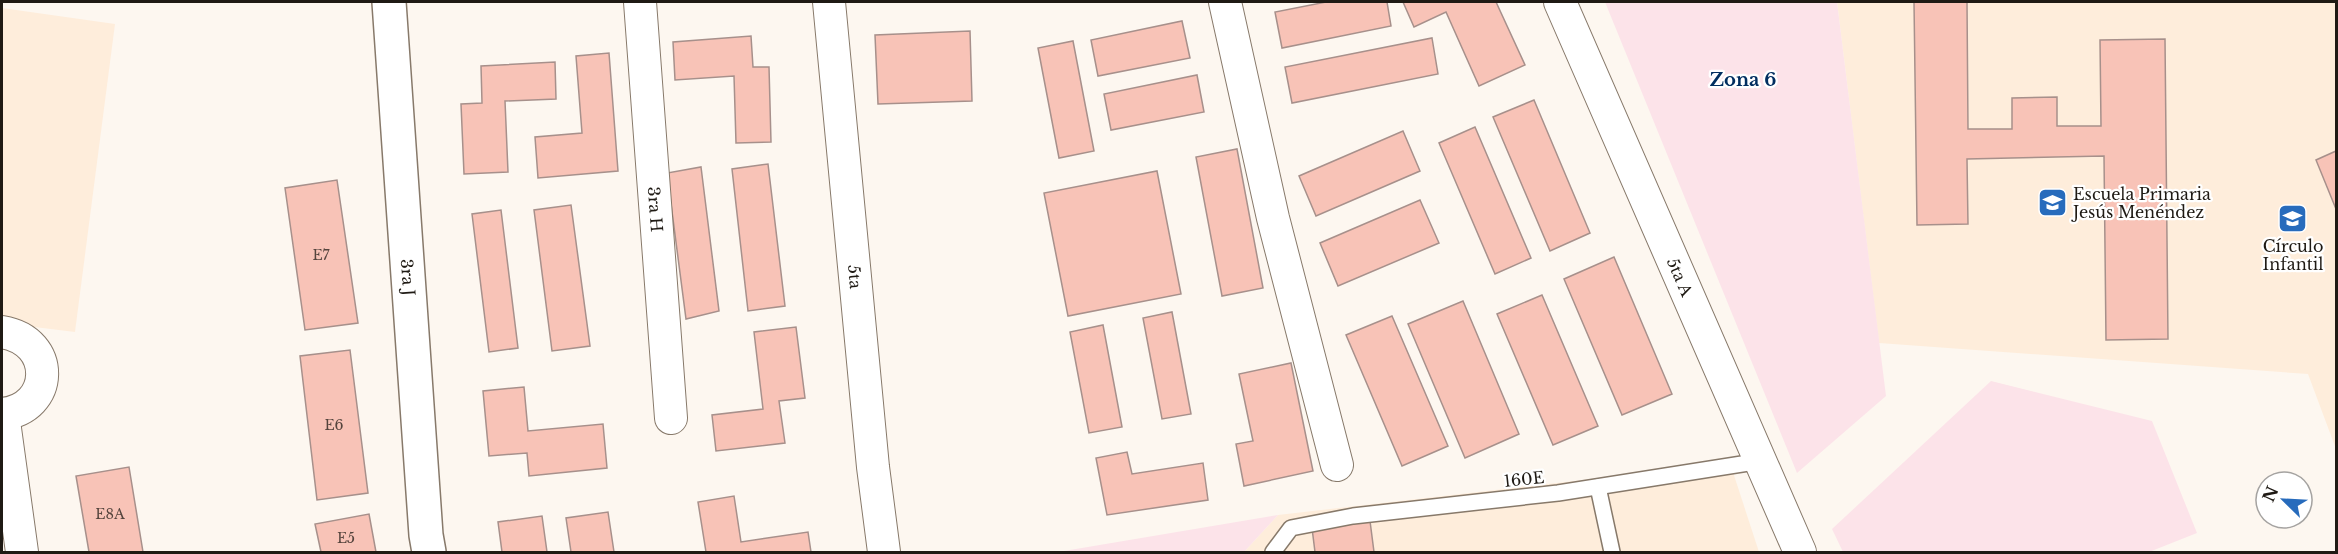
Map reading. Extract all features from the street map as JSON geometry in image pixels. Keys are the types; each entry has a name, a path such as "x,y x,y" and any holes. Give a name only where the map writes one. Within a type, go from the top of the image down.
{"street":[{"name":"3ra J","path":"389,2 429,552"},
{"name":"3ra H","path":"640,2 671,418"},
{"name":"5ta","path":"829,2 873,467 884,552"},
{"path":"1225,2 1273,218 1337,465"},
{"name":"5ta A","path":"1560,2 1735,408 1761,461 1800,552"},
{"path":"2,332 15,334 27,341 36,351 42,364 42,379 29,404 17,411 2,414 22,552"}],"lane":[{"name":"160E","path":"1273,552 1291,528 1353,516 1598,487 1761,461"},
{"path":"1598,487 1612,552"}],"shaded area":[{"path":"1605,2 1837,2 1886,396 1797,473"},
{"name":"Escuela Primaria Jesús Menéndez","path":"1837,2 2336,2 2336,449 2308,374 1879,343"},
{"path":"2,8 115,24 75,332 2,323"},
{"path":"1991,381 2152,421 2197,533 2149,552 1843,552 1832,529"},
{"path":"1730,463 1759,552 1244,552 1278,515"},
{"path":"1278,515 1244,552 1058,552"}],"building":[{"path":"1326,2 1387,2 1391,26 1282,48 1275,12"},
{"path":"1403,2 1496,2 1525,65 1479,86 1446,12 1414,27"},
{"path":"1914,2 1967,2 1968,129 2012,129 2012,98 2057,97 2057,126 2101,126 2100,40 2165,39 2168,339 2106,340 2104,156 1967,159 1968,224 1917,225"},
{"path":"1182,21 1190,58 1098,76 1091,40"},
{"path":"970,31 972,101 878,104 875,35"},
{"path":"751,36 753,67 769,67 771,142 736,143 734,76 675,80 673,42"},
{"path":"1432,38 1438,74 1292,103 1285,67"},
{"path":"1073,41 1094,151 1059,158 1038,48"},
{"path":"609,53 618,171 538,178 535,137 582,133 576,56"},
{"path":"555,62 556,99 505,101 508,172 464,174 461,104 482,103 481,66"},
{"path":"1197,75 1204,112 1111,130 1104,94"},
{"path":"1534,100 1590,233 1550,251 1493,117"},
{"path":"1475,127 1531,258 1495,274 1439,143"},
{"path":"1403,131 1420,171 1316,216 1299,176"},
{"path":"1237,149 1263,288 1222,296 1196,157"},
{"path":"2336,151 2336,209 2316,160"},
{"path":"768,164 785,306 748,311 732,169"},
{"path":"701,167 719,311 686,319 667,173"},
{"path":"1157,171 1181,294 1068,316 1044,193"},
{"path":"337,180 358,323 305,330 285,188"},
{"path":"1420,200 1439,243 1338,286 1320,243"},
{"path":"571,205 590,346 552,351 534,210"},
{"path":"501,210 518,348 489,352 472,214"},
{"path":"1614,257 1672,394 1622,415 1564,279"},
{"path":"1542,295 1598,426 1553,445 1497,314"},
{"path":"1463,301 1519,434 1465,458 1408,324"},
{"path":"1172,312 1191,414 1162,419 1143,318"},
{"path":"1392,316 1448,446 1402,466 1346,335"},
{"path":"1103,325 1122,427 1089,433 1070,332"},
{"path":"796,327 805,398 779,401 785,443 716,451 712,415 763,409 754,332"},
{"path":"350,350 368,493 317,500 300,356"},
{"path":"1291,363 1313,471 1244,486 1236,444 1253,441 1239,374"},
{"path":"524,387 528,431 603,424 607,468 529,476 527,453 489,456 483,391"},
{"path":"1127,452 1132,474 1203,463 1208,500 1107,515 1096,458"},
{"path":"129,467 143,552 89,552 76,476"},
{"path":"734,496 741,542 808,532 811,552 706,552 698,502"},
{"path":"608,512 614,552 571,552 566,518"},
{"path":"369,514 376,552 321,552 315,524"},
{"path":"542,516 547,552 502,552 498,522"},
{"path":"1370,521 1374,552 1315,552 1312,528"}],"place":[{"name":"Escuela Primaria Jesús Menéndez","path":"2052,203"},
{"name":"Círculo Infantil","path":"2293,218"}],"district":[{"name":"Zona 6","path":"1743,80"}]}
